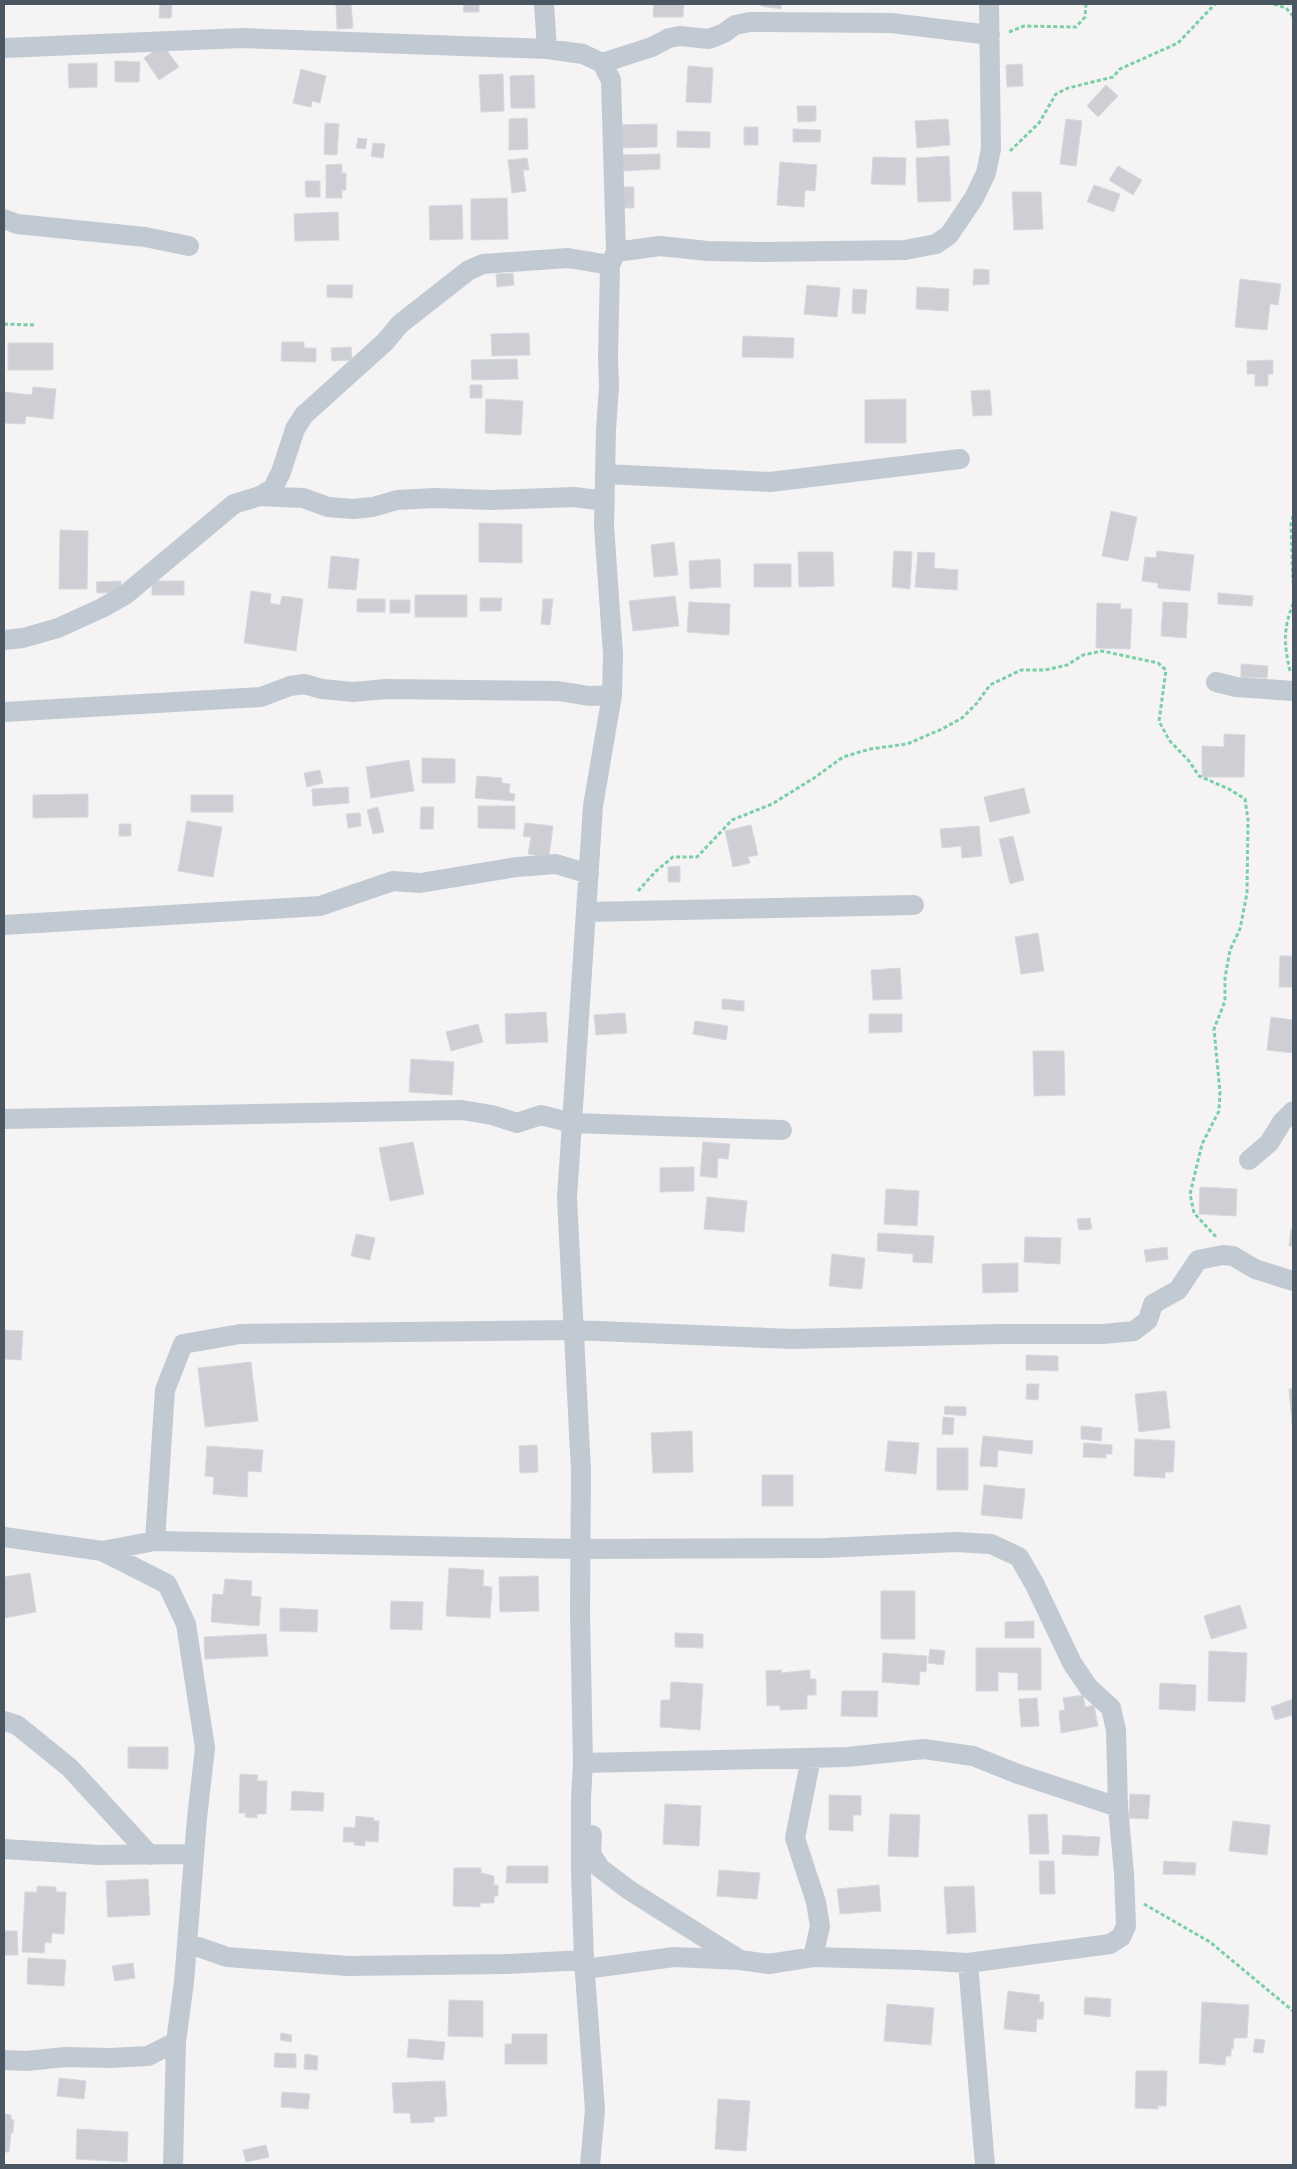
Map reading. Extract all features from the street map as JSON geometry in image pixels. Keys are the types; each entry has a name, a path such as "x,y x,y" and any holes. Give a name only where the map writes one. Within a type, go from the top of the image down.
{"street":[{"path":"544,4 547,49"},
{"path":"4,640 22,638 58,628 102,608 125,595 234,504 260,496 273,488 281,472 295,429 304,415 385,342 400,324 469,270 483,264 568,258 613,258 660,246 772,252 905,250 936,244 949,236 963,217 986,174 991,149 989,4"},
{"path":"602,63 652,47 669,38 680,36 708,39 724,33 735,25 750,22 891,23 990,44"},
{"path":"4,48 242,38 547,49 583,54 602,63 611,80 613,258 608,358 609,386 604,526 613,654 612,695 593,806 567,1198 581,1471 580,1614 588,1762 594,1806 591,1854 600,1868 629,1890 740,1960"},
{"path":"4,218 17,224 146,237 189,246"},
{"path":"606,474 770,482 960,459"},
{"path":"260,496 303,498 328,507 352,509 373,507 397,500 435,498 491,500 574,496 605,501"},
{"path":"1216,682 1236,687 1292,683"},
{"path":"4,712 261,698 290,686 304,684 322,689 354,692 386,689 558,691 589,696 612,695"},
{"path":"4,924 320,906 393,881 420,883 517,867 556,864 589,874"},
{"path":"586,912 914,905"},
{"path":"4,1119 462,1110 492,1115 516,1123 541,1115 572,1123 782,1130"},
{"path":"1249,1160 1269,1143 1282,1122 1293,1111"},
{"path":"154,1542 164,1390 183,1344 240,1334 574,1330 791,1339 1001,1334 1103,1334 1134,1331 1148,1320 1153,1304 1178,1290 1198,1260 1224,1255 1233,1256 1255,1269 1293,1281"},
{"path":"4,1537 102,1551 154,1542 580,1550 826,1548 956,1542 991,1544 1019,1557 1035,1585 1072,1663 1089,1688 1111,1708 1116,1730 1118,1807 1126,1926 1121,1937 1110,1944 968,1964 918,1960 813,1957 769,1964 740,1960 674,1957 584,1965 348,1966 227,1957 187,1943"},
{"path":"102,1551 167,1584 186,1624 205,1748 176,2042 173,2165"},
{"path":"4,1720 17,1725 70,1768 150,1855"},
{"path":"588,1762 847,1758 924,1749 973,1756 1018,1774 1118,1807"},
{"path":"811,1758 795,1838 812,1887 820,1926 813,1957"},
{"path":"588,1762 581,1798 581,1873 584,1965 595,2110 590,2165"},
{"path":"4,1848 98,1855 194,1854"},
{"path":"968,1964 985,2165"},
{"path":"4,2060 26,2061 64,2057 110,2058 148,2056 176,2042"}],"path":[{"path":"990,44 1012,30 1024,26 1076,27 1085,16 1086,4"},
{"path":"986,174 1039,123 1056,94 1077,86 1113,77 1120,69 1178,43 1215,4"},
{"path":"1274,4 1286,8 1293,16"},
{"path":"4,324 34,325"},
{"path":"1293,516 1291,524 1293,583"},
{"path":"1292,683 1285,648 1286,622 1293,604"},
{"path":"622,910 656,871 673,857 697,857 732,820 772,804 814,778 843,757 870,749 907,744 942,729 962,718 977,703 990,685 1005,677 1021,670 1045,670 1067,665 1083,655 1102,651 1158,662 1166,670 1159,721 1169,740 1189,761 1199,776 1229,789 1244,799 1248,820 1247,892 1240,929 1230,950 1225,978 1225,1001 1214,1029 1220,1092 1219,1111 1202,1144 1190,1194 1194,1213 1233,1256"},
{"path":"1125,1892 1210,1942 1293,2011"}],"building":[{"path":"160,4 172,4 171,18 159,18"},
{"path":"336,4 351,4 353,28 337,29"},
{"path":"464,4 479,4 479,12 463,12"},
{"path":"654,4 684,4 683,17 653,17"},
{"path":"761,4 781,4 781,9 761,6"},
{"path":"163,45 179,67 159,80 144,58"},
{"path":"115,61 140,62 139,82 115,82"},
{"path":"97,63 97,87 69,88 68,64"},
{"path":"1022,64 1023,86 1007,87 1006,65"},
{"path":"688,66 713,68 711,103 686,102"},
{"path":"301,69 326,76 320,103 312,101 311,107 293,103"},
{"path":"503,74 504,111 481,112 479,75"},
{"path":"534,75 535,108 511,108 510,76"},
{"path":"1106,85 1118,96 1098,117 1087,106"},
{"path":"797,106 816,106 816,121 798,122"},
{"path":"527,118 528,149 509,150 509,119"},
{"path":"948,119 950,145 917,148 915,121"},
{"path":"1066,119 1082,121 1076,166 1060,164"},
{"path":"325,123 339,124 337,155 324,154"},
{"path":"657,124 657,147 616,148 616,125"},
{"path":"744,127 758,127 758,145 744,145"},
{"path":"793,129 821,130 820,142 793,142"},
{"path":"677,131 710,132 710,148 677,147"},
{"path":"358,138 367,139 365,149 356,148"},
{"path":"373,143 385,144 383,158 371,156"},
{"path":"660,154 660,169 622,171 622,155"},
{"path":"949,156 951,201 918,202 916,158"},
{"path":"873,157 906,158 905,185 871,184"},
{"path":"527,158 529,170 523,170 526,191 512,193 508,160"},
{"path":"780,162 817,165 815,191 805,190 804,207 777,205"},
{"path":"342,164 342,173 346,173 346,190 342,190 342,198 326,198 326,165"},
{"path":"1118,166 1142,180 1133,195 1109,180"},
{"path":"305,181 320,181 320,197 306,197"},
{"path":"1094,185 1120,194 1114,212 1087,202"},
{"path":"622,187 634,187 634,208 622,208"},
{"path":"1012,192 1041,192 1043,229 1014,230"},
{"path":"507,198 508,239 471,240 471,199"},
{"path":"462,205 463,239 430,240 429,206"},
{"path":"338,212 339,240 295,241 294,214"},
{"path":"974,269 989,270 989,284 973,285"},
{"path":"513,273 514,285 497,287 496,274"},
{"path":"1240,279 1281,284 1278,305 1270,304 1267,330 1235,327"},
{"path":"327,285 353,285 352,298 327,297"},
{"path":"807,285 840,288 837,317 804,314"},
{"path":"917,287 949,289 948,311 916,309"},
{"path":"853,289 867,290 865,314 852,313"},
{"path":"529,333 530,355 492,356 491,334"},
{"path":"743,336 794,338 793,358 742,357"},
{"path":"282,342 304,342 304,348 316,348 316,362 281,361"},
{"path":"8,343 53,343 53,370 8,370"},
{"path":"351,347 352,360 332,361 331,348"},
{"path":"517,359 518,379 472,380 471,360"},
{"path":"1273,360 1273,374 1268,374 1268,386 1255,386 1255,374 1247,374 1247,361"},
{"path":"470,385 482,385 482,398 470,398"},
{"path":"33,387 56,389 53,419 26,416 25,424 4,423 4,392 32,395"},
{"path":"990,390 992,415 973,416 971,391"},
{"path":"486,399 523,401 521,435 485,433"},
{"path":"906,399 906,443 865,443 865,400"},
{"path":"1111,511 1137,517 1128,561 1102,556"},
{"path":"479,523 522,524 522,563 479,562"},
{"path":"60,530 88,531 87,589 59,589"},
{"path":"674,542 678,575 654,577 651,545"},
{"path":"894,551 912,552 910,589 892,587"},
{"path":"1157,551 1194,555 1190,591 1158,588 1158,583 1142,581 1145,557 1156,558"},
{"path":"798,552 833,552 834,586 799,587"},
{"path":"918,552 935,553 934,568 958,570 957,590 915,587"},
{"path":"331,556 359,559 356,590 328,588"},
{"path":"720,559 721,587 690,589 689,561"},
{"path":"754,564 791,564 791,587 754,587"},
{"path":"121,581 121,593 97,593 96,582"},
{"path":"152,581 184,581 184,595 152,595"},
{"path":"251,591 271,594 270,603 280,605 282,596 303,599 296,651 244,643"},
{"path":"1218,593 1253,596 1252,606 1218,604"},
{"path":"415,595 467,595 467,617 415,617"},
{"path":"675,596 679,626 633,631 629,601"},
{"path":"480,598 502,598 501,611 480,611"},
{"path":"357,599 385,599 385,612 357,612"},
{"path":"543,599 553,599 550,625 541,624"},
{"path":"390,600 410,600 410,613 390,613"},
{"path":"689,602 730,604 729,635 687,632"},
{"path":"1163,602 1188,603 1186,638 1161,636"},
{"path":"1097,603 1121,604 1120,609 1132,609 1130,649 1096,648"},
{"path":"1241,664 1268,666 1267,678 1241,677"},
{"path":"1224,734 1245,735 1244,777 1202,777 1202,746 1224,747"},
{"path":"422,758 455,759 455,783 422,783"},
{"path":"409,760 414,791 371,798 366,767"},
{"path":"320,770 323,783 307,787 304,773"},
{"path":"477,776 502,778 502,783 510,784 509,793 515,794 514,801 475,798"},
{"path":"348,787 349,803 313,806 312,789"},
{"path":"1024,788 1030,813 990,822 984,797"},
{"path":"88,794 88,817 33,818 33,795"},
{"path":"191,795 233,795 233,812 191,812"},
{"path":"478,806 515,806 515,829 478,828"},
{"path":"378,807 384,832 373,834 367,810"},
{"path":"421,807 434,807 433,829 420,829"},
{"path":"360,813 361,826 348,828 346,814"},
{"path":"187,821 222,827 213,877 178,871"},
{"path":"525,823 553,826 549,857 528,854 531,837 523,836"},
{"path":"119,824 131,824 131,836 119,836"},
{"path":"751,825 758,855 748,857 750,863 733,867 725,831"},
{"path":"979,826 982,856 962,858 961,846 942,848 940,829"},
{"path":"1013,836 1024,880 1010,884 999,839"},
{"path":"680,866 680,882 668,882 668,867"},
{"path":"1038,933 1044,971 1021,974 1015,937"},
{"path":"1280,956 1293,956 1293,987 1279,987"},
{"path":"900,968 902,999 873,1000 871,970"},
{"path":"722,999 744,1001 744,1011 722,1009"},
{"path":"546,1012 548,1042 506,1044 505,1014"},
{"path":"625,1013 627,1033 596,1035 594,1015"},
{"path":"869,1014 902,1014 902,1032 869,1033"},
{"path":"1271,1017 1293,1020 1293,1053 1267,1050"},
{"path":"695,1021 728,1026 726,1040 693,1034"},
{"path":"478,1024 483,1042 451,1051 446,1032"},
{"path":"1033,1051 1064,1051 1065,1095 1034,1096"},
{"path":"411,1059 454,1062 452,1095 409,1092"},
{"path":"413,1142 424,1194 390,1201 379,1148"},
{"path":"703,1142 730,1144 728,1159 718,1158 717,1178 700,1176"},
{"path":"694,1167 694,1191 660,1192 660,1168"},
{"path":"1200,1187 1237,1189 1236,1216 1199,1214"},
{"path":"886,1189 919,1191 917,1226 884,1224"},
{"path":"707,1197 747,1201 744,1232 704,1229"},
{"path":"1090,1218 1092,1229 1079,1230 1077,1219"},
{"path":"1291,1229 1293,1229 1293,1246 1289,1246"},
{"path":"878,1233 934,1236 932,1263 913,1262 913,1254 877,1251"},
{"path":"356,1234 375,1238 370,1260 351,1256"},
{"path":"1025,1237 1061,1238 1060,1264 1024,1262"},
{"path":"1167,1247 1168,1259 1146,1262 1144,1250"},
{"path":"832,1254 865,1258 862,1289 829,1286"},
{"path":"1018,1263 1018,1292 983,1293 982,1264"},
{"path":"4,1330 23,1331 21,1360 4,1359"},
{"path":"1026,1355 1058,1356 1058,1371 1026,1370"},
{"path":"251,1362 258,1421 205,1427 198,1368"},
{"path":"1027,1384 1039,1384 1038,1400 1026,1399"},
{"path":"1289,1389 1293,1389 1293,1434"},
{"path":"1166,1391 1170,1428 1139,1432 1135,1394"},
{"path":"945,1406 966,1407 966,1416 944,1414"},
{"path":"943,1417 954,1418 953,1435 942,1434"},
{"path":"1081,1426 1102,1428 1101,1441 1081,1439"},
{"path":"692,1431 693,1472 653,1473 651,1433"},
{"path":"983,1436 1033,1441 1032,1454 998,1450 997,1467 980,1466"},
{"path":"1135,1439 1175,1441 1173,1472 1165,1472 1165,1478 1134,1476"},
{"path":"888,1441 919,1443 916,1474 885,1471"},
{"path":"1084,1443 1112,1445 1112,1454 1106,1454 1106,1458 1083,1457"},
{"path":"537,1445 538,1472 520,1473 519,1446"},
{"path":"207,1446 263,1450 261,1472 248,1471 247,1497 213,1494 214,1477 205,1476"},
{"path":"937,1448 968,1448 968,1490 937,1490"},
{"path":"762,1475 793,1475 793,1506 762,1506"},
{"path":"984,1485 1025,1489 1022,1519 981,1515"},
{"path":"449,1568 484,1570 483,1586 492,1587 490,1618 446,1616"},
{"path":"30,1573 36,1612 4,1618 4,1577"},
{"path":"538,1576 539,1611 500,1612 499,1577"},
{"path":"225,1579 252,1581 251,1596 261,1597 259,1626 211,1622 213,1594 223,1595"},
{"path":"881,1591 915,1591 915,1639 881,1639"},
{"path":"391,1601 423,1602 422,1630 390,1629"},
{"path":"1240,1605 1247,1628 1211,1639 1204,1616"},
{"path":"280,1608 318,1610 317,1632 280,1631"},
{"path":"1034,1621 1034,1638 1005,1638 1005,1622"},
{"path":"675,1633 703,1634 703,1648 675,1647"},
{"path":"266,1634 268,1656 205,1659 204,1637"},
{"path":"976,1648 1041,1648 1041,1690 1018,1690 1018,1673 998,1672 998,1691 976,1691"},
{"path":"930,1649 945,1651 943,1665 928,1663"},
{"path":"1209,1651 1247,1653 1245,1702 1208,1701"},
{"path":"883,1653 927,1656 926,1672 920,1671 919,1685 882,1682"},
{"path":"782,1670 781,1673 810,1670 810,1679 816,1679 816,1695 807,1695 807,1709 780,1710 780,1705 767,1706 766,1671"},
{"path":"671,1682 703,1684 700,1730 660,1727 661,1700 670,1700"},
{"path":"1160,1683 1196,1685 1195,1711 1159,1709"},
{"path":"842,1691 878,1691 877,1717 841,1716"},
{"path":"1083,1695 1085,1707 1094,1705 1098,1726 1061,1733 1059,1711 1065,1710 1063,1698"},
{"path":"1037,1698 1039,1726 1021,1727 1019,1699"},
{"path":"1293,1699 1293,1719 1292,1715 1275,1720 1271,1707"},
{"path":"128,1747 168,1747 168,1769 128,1768"},
{"path":"240,1774 258,1775 257,1781 267,1781 266,1814 257,1814 257,1818 245,1817 246,1813 239,1813"},
{"path":"292,1791 324,1793 323,1811 291,1810"},
{"path":"1130,1794 1150,1795 1148,1819 1129,1818"},
{"path":"829,1795 861,1796 861,1815 853,1815 853,1831 829,1830"},
{"path":"665,1804 701,1806 699,1846 663,1844"},
{"path":"890,1814 920,1815 918,1857 888,1856"},
{"path":"1047,1814 1049,1854 1030,1854 1028,1815"},
{"path":"356,1816 374,1818 374,1821 379,1821 378,1842 365,1841 365,1846 354,1845 354,1842 343,1842 344,1827 355,1828"},
{"path":"1233,1821 1270,1825 1267,1855 1229,1851"},
{"path":"1063,1835 1100,1837 1098,1856 1062,1854"},
{"path":"1039,1861 1054,1861 1055,1894 1040,1894"},
{"path":"1164,1861 1196,1863 1195,1875 1163,1874"},
{"path":"507,1866 548,1866 548,1883 506,1883"},
{"path":"454,1868 481,1868 481,1873 494,1876 494,1885 498,1885 498,1896 494,1896 494,1903 480,1903 480,1907 453,1906"},
{"path":"719,1870 760,1873 757,1899 717,1896"},
{"path":"148,1879 150,1915 108,1917 106,1881"},
{"path":"879,1885 881,1911 840,1914 837,1889"},
{"path":"37,1886 56,1887 56,1892 66,1892 64,1934 52,1933 51,1943 45,1942 44,1953 22,1952 25,1892 37,1892"},
{"path":"974,1886 976,1932 947,1934 944,1887"},
{"path":"4,1931 17,1931 18,1955 4,1955"},
{"path":"28,1958 66,1960 64,1986 27,1984"},
{"path":"133,1963 135,1978 115,1981 112,1966"},
{"path":"1008,1991 1040,1995 1039,2002 1044,2002 1043,2019 1037,2019 1036,2032 1004,2029"},
{"path":"1085,1997 1111,1999 1110,2017 1084,2014"},
{"path":"449,2000 483,2001 483,2037 448,2036"},
{"path":"1202,2002 1249,2005 1247,2038 1234,2038 1231,2056 1226,2056 1225,2065 1199,2063"},
{"path":"887,2004 934,2008 931,2045 884,2041"},
{"path":"281,2033 292,2035 291,2042 280,2040"},
{"path":"512,2034 547,2034 547,2064 505,2064 505,2044 512,2044"},
{"path":"409,2039 445,2042 443,2060 407,2057"},
{"path":"1255,2039 1265,2040 1263,2053 1253,2052"},
{"path":"275,2053 296,2054 296,2068 274,2067"},
{"path":"305,2054 318,2056 317,2070 304,2069"},
{"path":"1136,2071 1167,2071 1166,2106 1158,2106 1158,2109 1135,2108"},
{"path":"59,2078 86,2081 84,2099 57,2096"},
{"path":"445,2081 447,2116 434,2117 434,2122 411,2123 410,2113 394,2113 392,2083"},
{"path":"282,2092 310,2094 308,2109 281,2107"},
{"path":"718,2099 750,2101 746,2151 715,2149"},
{"path":"4,2114 11,2115 11,2119 14,2120 9,2152 4,2152"},
{"path":"77,2129 128,2132 127,2162 76,2159"},
{"path":"266,2145 269,2157 246,2162 243,2150"}]}
